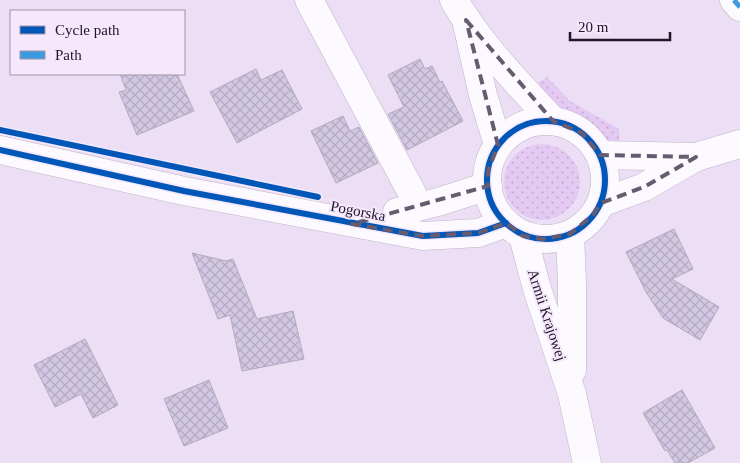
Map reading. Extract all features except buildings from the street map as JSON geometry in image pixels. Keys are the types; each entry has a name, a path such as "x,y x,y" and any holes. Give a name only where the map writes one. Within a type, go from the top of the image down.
{"street":[{"path":"309,0 412,193 416,207"},
{"path":"734,0 740,7"},
{"path":"460,10 513,77 553,121"},
{"path":"460,10 498,145"},
{"path":"537,121 553,121 568,125 582,132 593,144 600,155 605,174 604,189 600,203 593,215 581,228 570,234 543,239 514,229 491,201 488,172 498,145 509,134 522,126 537,121"},
{"path":"600,203 644,187 696,157 740,144"},
{"name":"Pogorska","path":"0,150 184,191 423,236 514,229"},
{"path":"600,155 696,157"},
{"name":"Pogorska","path":"352,224 488,186"},
{"name":"Armii Krajowej","path":"514,229 537,289 572,394 588,463"},
{"name":"Armii Krajowej","path":"570,234 572,394"}],"highlighted area":[{"path":"466,20 553,121 582,133 600,155 696,157 644,187 601,203 593,215 570,234 543,239 523,236 506,223 478,233 423,236 352,224 488,186 488,171 498,145"}],"shaded area":[{"path":"547,77 570,101 619,129 620,141 607,140 556,107 532,87"},
{"path":"542,144 557,147 569,155 577,167 580,182 577,197 569,209 557,217 542,220 527,217 515,209 507,197 504,182 507,167 515,155 527,147"}],"marked path":[{"path":"734,0 740,7"}],"cycle path":[{"path":"546,121 568,126 588,138 600,158 605,180 600,202 588,222 568,234 546,239 524,234 504,222 492,202 487,180 492,158 504,138 524,126 546,121"},
{"path":"0,130 318,197"},
{"path":"0,150 184,191 423,236 478,233 506,223"}]}
